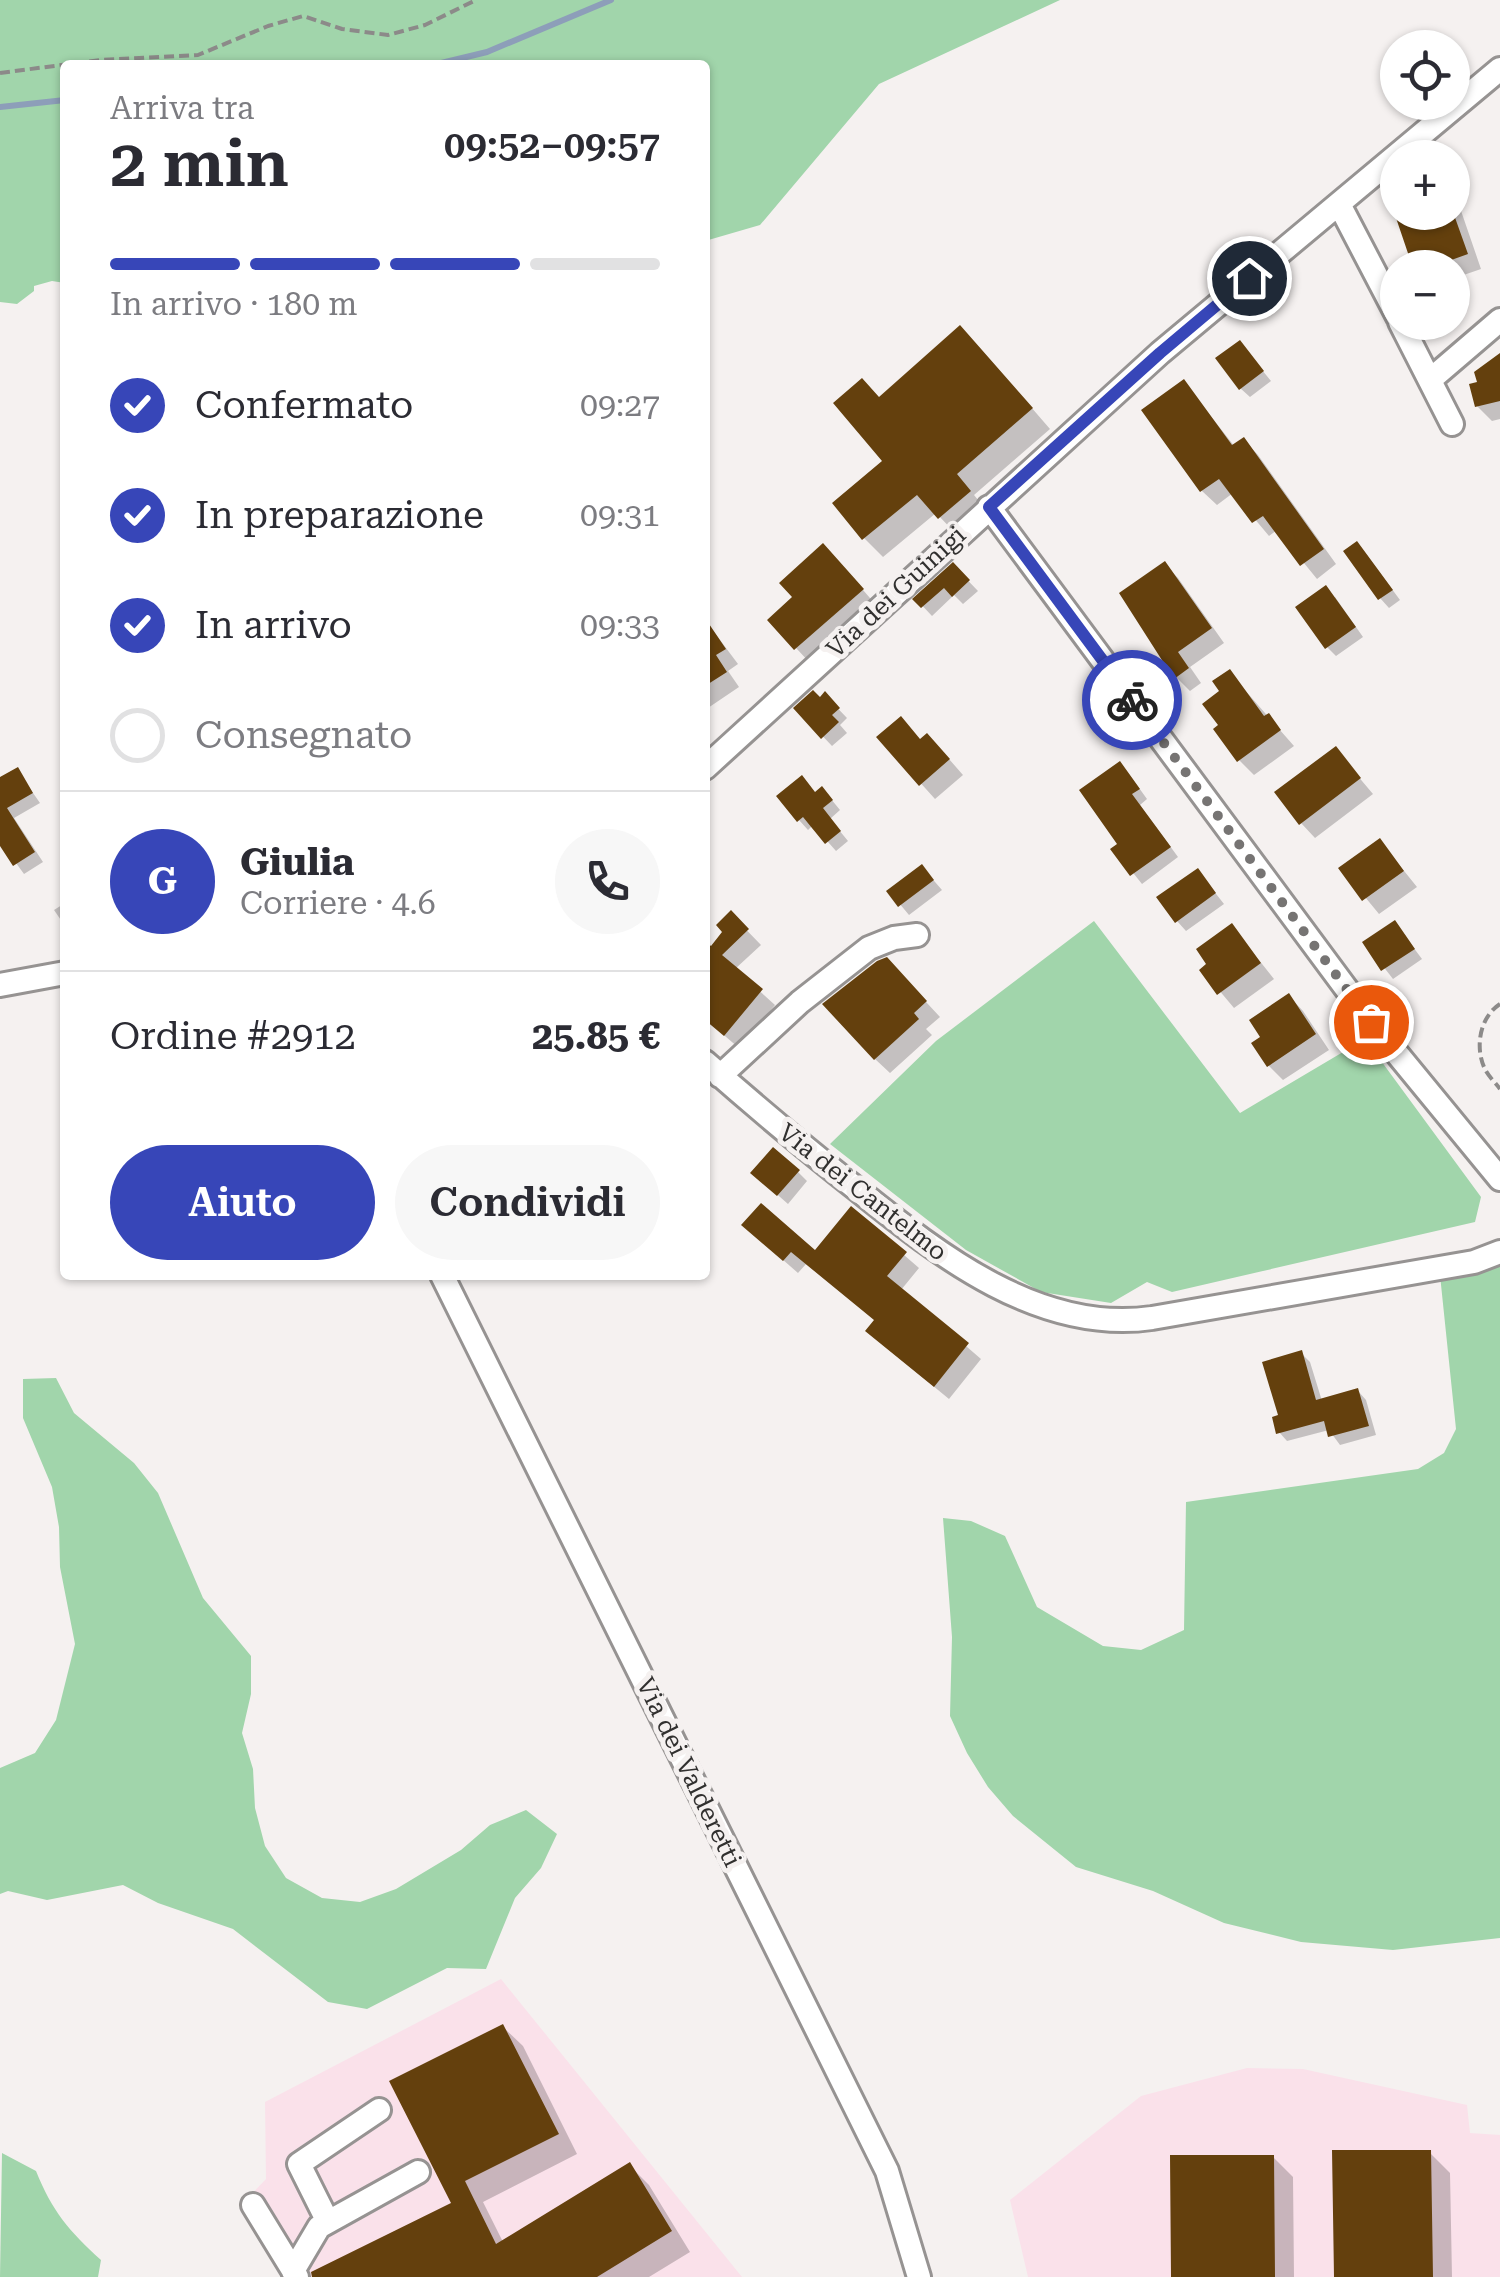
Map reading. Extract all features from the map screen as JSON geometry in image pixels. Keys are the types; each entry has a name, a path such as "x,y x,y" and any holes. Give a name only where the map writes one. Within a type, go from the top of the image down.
{"street":[{"name":"Via dei Guinigi","path":"710,763 1160,353 1500,69"},
{"path":"1339,204 1380,283"},
{"path":"1430,380 1500,320"},
{"path":"1409,340 1452,424"},
{"path":"989,507 1371,1022 1500,1180"},
{"path":"713,1069 869,948 894,938 917,935"},
{"path":"0,985 60,974"},
{"name":"Via dei Cantelmo","path":"713,1069 791,1138 955,1263 1012,1292 1068,1312 1114,1320 1152,1318 1474,1262 1500,1252"},
{"path":"1474,1262 1500,1238"},
{"name":"Via dei Valderetti","path":"444,1280 888,2171 919,2277"},
{"path":"328,2222 299,2164 379,2110"},
{"path":"295,2274 319,2227 418,2172"},
{"path":"253,2205 295,2274"}],"path":[{"path":"100,60 198,55 303,16 342,29 388,35 425,25 476,0"},
{"path":"0,73 60,65"},
{"path":"1500,1004 1492,1010 1479,1035 1484,1068 1500,1089"}],"shaded area":[{"path":"501,1979 742,2277 285,2277 242,2204 266,2179 265,2102"},
{"path":"1247,2068 1303,2069 1467,2105 1470,2133 1500,2135 1500,2277 1028,2277 1010,2200 1141,2096"}],"green space":[{"path":"0,0 1060,0 879,84 760,225 710,240 710,60 60,60 60,282 34,286 34,291 17,304 0,302"},
{"path":"1094,921 1240,1113 1365,1039 1481,1197 1475,1222 1172,1292 1147,1282 1111,1303 1041,1292 966,1250 830,1144 936,1041"},
{"path":"1500,1266 1500,1938 1393,1950 1301,1942 1224,1923 1153,1891 1076,1867 1013,1816 988,1787 950,1716 952,1637 943,1518 971,1521 1005,1536 1037,1607 1103,1646 1141,1650 1184,1630 1186,1502 1418,1469 1444,1453 1456,1429 1440,1275"},
{"path":"56,1378 74,1413 134,1463 158,1493 203,1598 251,1656 251,1694 242,1733 253,1769 255,1808 265,1846 286,1878 322,1898 360,1902 396,1889 461,1850 490,1825 526,1810 557,1834 541,1868 515,1898 486,1969 447,1968 367,2009 328,2002 233,1929 158,1903 123,1885 47,1900 8,1891 0,1894 0,1768 35,1753 56,1720 75,1644 60,1567 52,1487 23,1418 23,1379"},
{"path":"2,2153 36,2171 63,2220 101,2260 98,2277 0,2277"}],"building":[{"path":"1400,230 1459,230 1467,250 1407,250"},
{"path":"960,325 1033,408 957,474 971,491 938,519 917,495 862,540 832,503 882,461 833,403 862,378 879,397"},
{"path":"1240,340 1264,371 1239,390 1215,358"},
{"path":"1500,353 1500,401 1475,407 1469,384 1477,382 1474,372"},
{"path":"1184,379 1232,445 1244,437 1324,549 1300,566 1263,516 1252,523 1219,479 1200,492 1141,410"},
{"path":"1357,541 1393,590 1378,600 1343,551"},
{"path":"823,543 864,589 794,650 767,620 792,597 779,583"},
{"path":"1165,561 1212,628 1178,652 1189,668 1174,679 1119,593"},
{"path":"953,562 970,580 952,597 944,588 921,608 912,599"},
{"path":"1326,585 1356,627 1325,649 1295,607"},
{"path":"710,625 726,649 716,655 727,672 710,683"},
{"path":"1230,669 1264,716 1269,713 1281,730 1237,762 1213,729 1218,725 1202,704 1219,691 1212,681"},
{"path":"813,690 820,697 825,691 840,708 832,715 839,722 821,739 793,708"},
{"path":"901,716 920,739 927,733 950,759 919,786 876,737"},
{"path":"1336,746 1361,778 1299,825 1274,792"},
{"path":"1120,761 1140,789 1132,794 1171,847 1130,876 1110,849 1117,844 1079,790"},
{"path":"18,767 33,793 7,808 35,852 13,866 0,846 0,777"},
{"path":"802,775 815,792 822,786 833,800 823,808 841,831 825,844 803,817 797,822 776,796"},
{"path":"1380,838 1404,871 1362,901 1338,868"},
{"path":"922,864 934,880 898,907 886,891"},
{"path":"1198,868 1216,893 1175,923 1156,897"},
{"path":"731,910 749,929 722,955 763,989 724,1036 710,1024 710,945 722,932 716,925"},
{"path":"1395,920 1415,949 1381,971 1362,942"},
{"path":"1232,923 1261,963 1217,995 1199,970 1206,964 1196,949"},
{"path":"887,957 927,1001 914,1013 919,1019 874,1060 822,1004"},
{"path":"1289,993 1316,1034 1267,1067 1251,1043 1260,1037 1249,1020"},
{"path":"773,1147 800,1170 777,1196 750,1173"},
{"path":"761,1203 815,1250 851,1206 907,1252 887,1276 969,1343 934,1387 865,1331 874,1320 791,1252 783,1261 741,1225"},
{"path":"1302,1350 1316,1400 1358,1388 1369,1426 1328,1437 1324,1421 1276,1434 1272,1417 1278,1415 1262,1362"},
{"path":"503,2024 559,2134 465,2181 496,2244 630,2162 672,2231 597,2277 312,2277 311,2272 451,2203 389,2081"},
{"path":"1332,2150 1431,2150 1433,2277 1334,2277"},
{"path":"1170,2155 1274,2155 1275,2277 1171,2277"}],"waterway":[{"path":"454,60 487,52 611,0"},
{"path":"0,107 60,101"}],"way so far":[{"path":"1132,700 1371,1022"}],"route":[{"path":"1132,700 989,507 1249,278"}]}
